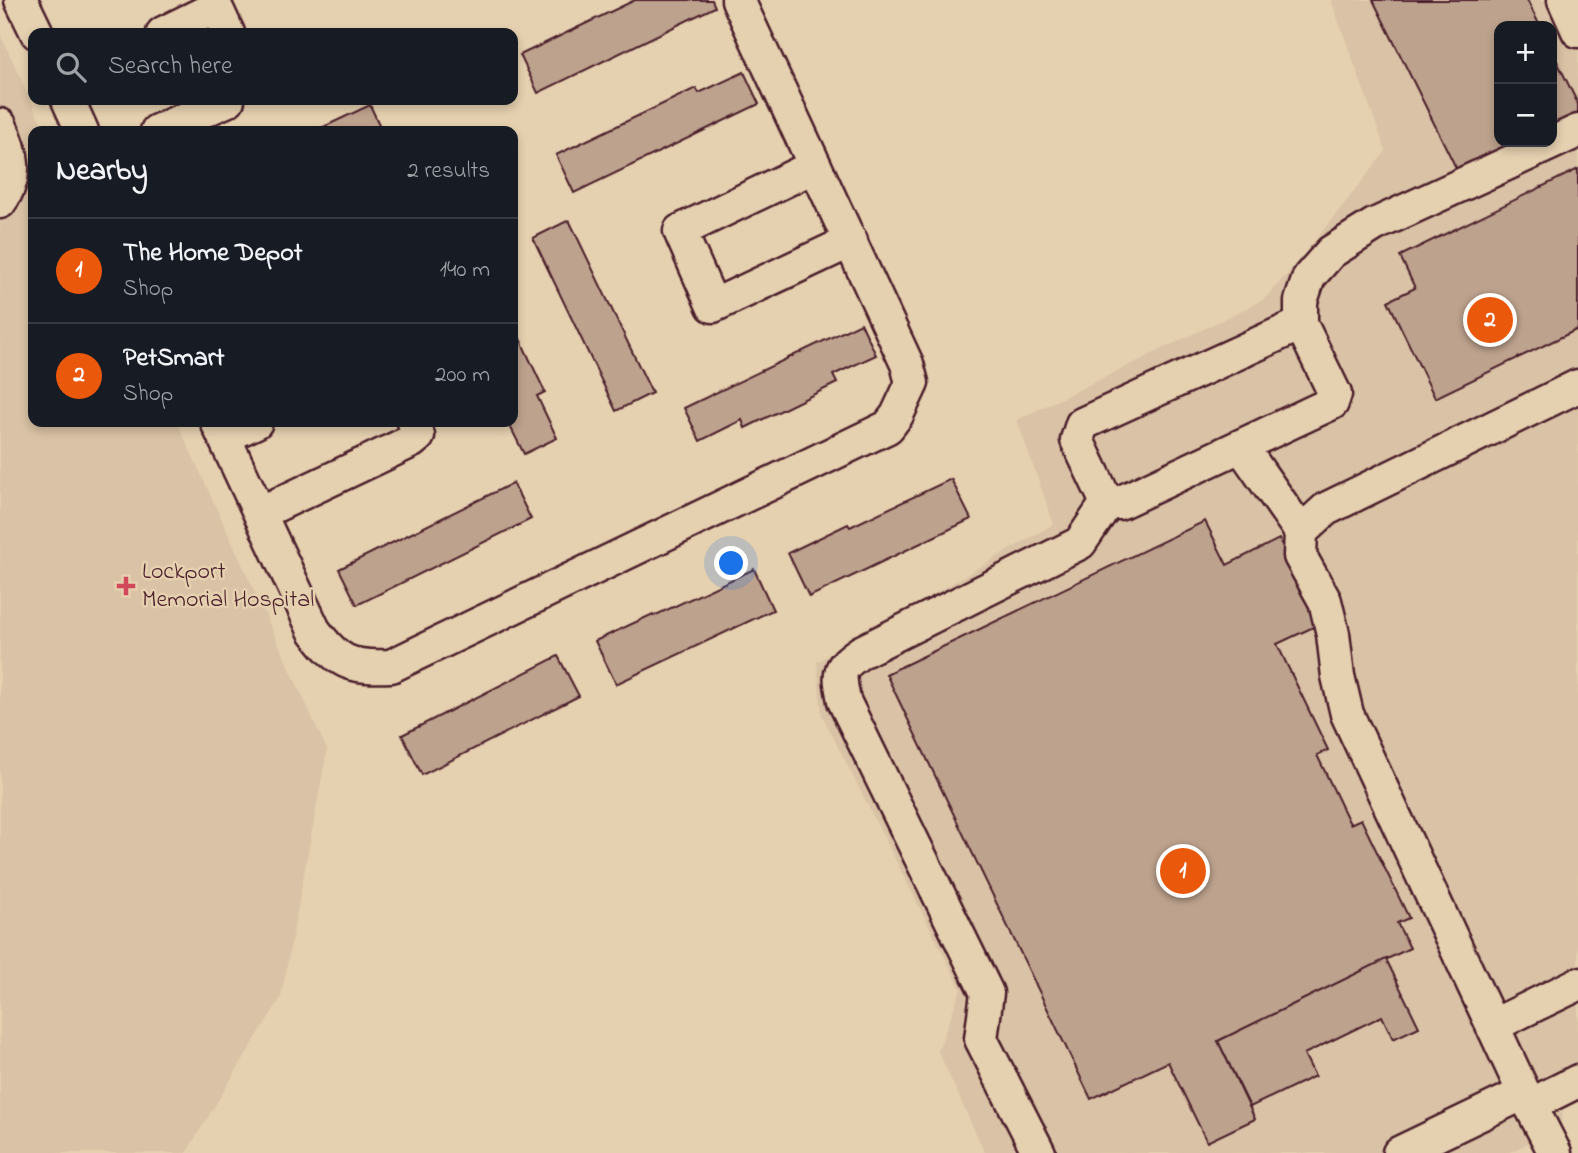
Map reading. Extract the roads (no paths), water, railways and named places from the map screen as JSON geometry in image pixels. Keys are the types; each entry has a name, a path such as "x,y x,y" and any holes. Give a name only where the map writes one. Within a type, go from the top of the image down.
{"street":[{"path":"21,0 35,28"},
{"path":"221,429 314,630 328,649 344,661 367,667 391,666 888,427 902,407 912,383 907,364 738,0"},
{"path":"1564,0 1578,31"},
{"path":"173,28 216,7 226,28"},
{"path":"70,105 80,126"},
{"path":"169,126 217,105"},
{"path":"0,125 7,139 13,167 9,190 0,202"},
{"path":"1107,503 1119,503 1332,403 1335,394 1301,324 1301,301 1309,276 1331,252 1374,225 1578,131"},
{"path":"816,166 680,231 713,306 851,242"},
{"path":"1107,503 1077,440 1082,425 1301,324"},
{"path":"1301,532 1326,509 1578,386"},
{"path":"260,513 412,441 418,436 415,427"},
{"path":"1241,446 1301,532 1300,556 1325,601 1347,714 1492,1026 1555,1153"},
{"path":"1039,1153 981,1039 987,993 844,701 840,678 846,663 861,652 1080,543 1107,503"},
{"path":"1492,1026 1578,984"},
{"path":"1399,1153 1527,1099 1578,1081"}],"place":[{"name":"PetSmart","path":"1490,320"},
{"name":"Lockport Memorial Hospital","path":"126,586"},
{"name":"The Home Depot","path":"1183,871"}]}
